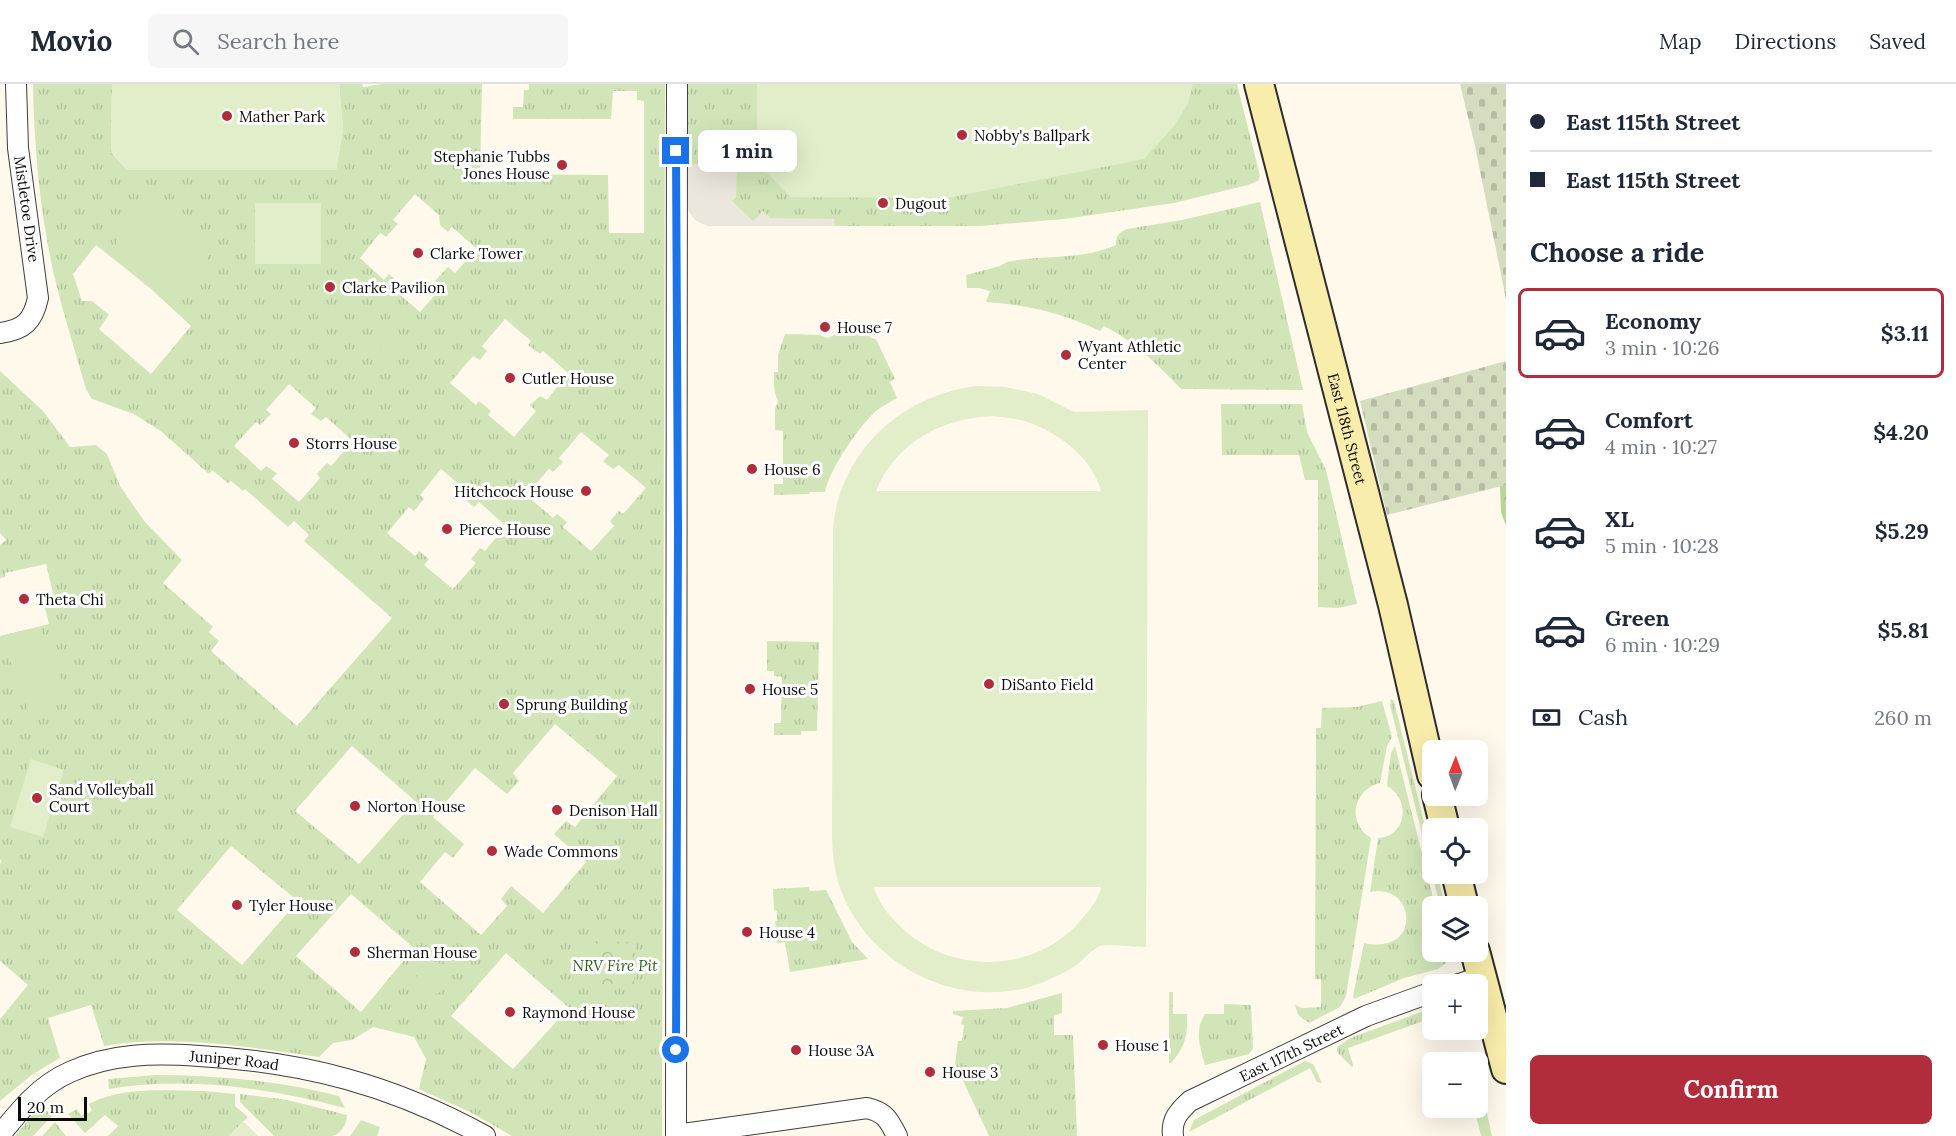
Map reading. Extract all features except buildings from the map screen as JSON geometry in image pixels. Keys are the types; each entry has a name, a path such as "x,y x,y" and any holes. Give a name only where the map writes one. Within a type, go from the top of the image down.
{"street":[{"name":"Mistletoe Drive","path":"0,333 21,327 33,316 38,298 18,148 16,84"},
{"path":"677,84 676,1135 867,1108 879,1111 889,1118 897,1136"},
{"name":"East 118th Street","path":"1259,84 1394,606 1424,740"},
{"path":"1472,971 1506,1069"},
{"name":"East 117th Street","path":"1173,1136 1172,1127 1177,1112 1190,1101 1366,1016 1422,996"},
{"name":"Juniper Road","path":"0,1135 22,1107 40,1090 68,1072 111,1058 163,1054 252,1060 338,1075 401,1096 441,1113 485,1136"}],"green space":[{"path":"33,84 112,84 111,152 127,170 336,170 343,129 339,84 362,84 363,87 382,84 482,84 480,174 608,175 609,233 644,233 644,101 637,100 637,91 613,91 611,119 513,119 513,107 523,107 524,90 529,90 529,84 665,84 662,1136 512,1136 470,1112 419,1089 426,1059 414,1037 373,1027 352,1040 333,1043 319,1057 211,1043 158,1041 104,1046 91,1005 48,1018 60,1058 33,1074 0,1101 0,1019 28,985 0,961 0,864 2,861 0,859 0,636 49,624 43,600 54,597 46,564 5,573 5,577 0,578 0,545 6,540 0,533 0,371 43,411 70,447 96,445 107,454 120,486 145,522 182,560 163,583 213,627 209,632 219,641 211,651 297,726 392,618 304,541 309,535 294,521 288,527 245,489 243,491 231,481 228,483 212,470 209,474 162,432 134,414 92,399 86,389 69,332 49,251 36,156","holes":["415,194 439,215 440,225 448,232 452,227 477,249 455,273 448,267 435,281 442,287 420,312 397,292 403,286 389,274 384,280 360,258 380,233 386,237 398,224 393,220","96,245 150,288 191,326 151,374 99,329 109,315 92,301 82,301 73,274","505,319 531,341 528,345 540,354 543,351 568,373 547,400 540,396 530,405 536,411 514,437 488,415 491,411 479,401 476,405 450,383 473,356 480,360 487,351 482,346","289,384 316,408 311,414 321,421 326,417 353,441 331,466 327,463 317,474 320,478 299,502 272,479 277,473 266,466 261,471 234,446 256,422 260,425 271,414 266,410","581,432 609,455 603,461 613,469 619,465 646,488 623,514 619,511 610,521 614,526 591,551 563,527 567,522 557,514 553,518 526,495 549,469 553,472 563,462 559,458","441,469 469,493 464,498 474,507 479,502 506,526 485,551 480,548 471,559 476,563 453,589 424,565 429,559 419,551 415,556 387,533 409,507 414,511 424,499 420,495","555,724 617,776 575,827 566,821 554,834 586,862 543,913 511,886 501,899 507,906 481,935 420,882 445,852 453,858 464,844 433,817 475,768 507,794 519,781 513,773","352,746 415,801 359,864 295,811","231,846 298,901 242,965 177,910","351,894 414,948 361,1012 296,956","506,953 569,1008 513,1069 451,1016"]},
{"name":"Mather Park","path":"112,84 339,84 343,129 336,170 127,170 111,152"},
{"path":"687,84 1237,84 1260,176 1258,181 1248,185 1174,203 1064,219 980,226 708,226 693,217 687,201"},
{"name":"Nobby's Ballpark","path":"757,84 1193,84 1188,103 1175,125 1144,159 948,198 791,197 757,163"},
{"path":"1460,84 1506,84 1506,299 1475,146"},
{"path":"162,201 191,218 194,226 212,245 201,269 178,292 159,291 143,283 144,274 140,267 125,256 116,244 119,237 117,231 151,204"},
{"path":"1260,202 1303,390 1181,389 1135,346 1104,326 1100,331 1072,319 1044,311 986,302 990,291 967,288 966,275 1007,262 1102,250 1116,245 1118,235 1127,229 1182,220"},
{"path":"255,203 321,203 321,264 255,264"},
{"path":"383,327 403,339 403,347 395,355 390,355 381,347 380,328"},
{"path":"785,334 819,335 828,338 836,334 867,334 876,339 895,379 890,382 897,398 876,411 861,427 838,461 825,492 774,495 774,484 783,484 783,431 775,430 775,409 778,401 774,372 778,372 778,355"},
{"path":"1506,361 1506,485 1387,515 1360,401"},
{"name":"DiSanto Field","path":"978,386 1005,387 1038,394 1074,412 1148,410 1146,947 1100,946 1075,966 1053,978 1029,987 1001,992 972,991 945,985 918,975 894,960 873,941 855,919 839,885 833,854 833,528 838,500 848,475 862,452 880,432 901,414 924,401 950,391","holes":["993,416 1034,424 1058,437 1089,466 1101,491 876,491 896,459 908,446 923,436 956,422","874,887 1100,887 1101,888 1093,906 1067,934 1045,948 1022,958 996,962 971,961 946,955 923,944 902,928 889,914 878,899"]},
{"path":"1221,404 1302,404 1307,432 1326,470 1357,604 1338,608 1318,607 1318,480 1305,480 1299,455 1222,455"},
{"path":"1506,485 1506,526 1501,512 1500,486"},
{"path":"40,627 71,702 29,712 1,636"},
{"path":"767,641 819,642 817,731 801,731 801,735 774,735 774,723 781,723 782,677 774,676 774,671 767,671"},
{"path":"1391,699 1394,701 1423,818 1422,834 1390,705"},
{"path":"1382,701 1392,737 1387,746 1380,783 1363,793 1356,808 1358,824 1371,838 1346,996 1340,1007 1309,1023 1298,1015 1295,1005 1302,1008 1321,1007 1321,979 1315,979 1316,728 1321,728 1322,708 1356,707"},
{"path":"1395,746 1422,854 1422,884 1430,884 1432,896 1422,896 1422,962 1446,963 1438,969 1404,978 1354,999 1364,943 1383,944 1396,939 1404,930 1406,919 1404,907 1397,898 1385,892 1370,892 1378,838 1388,836 1395,831 1400,825 1402,816 1400,799 1387,786 1391,753"},
{"name":"Sand Volleyball Court","path":"31,759 64,770 43,837 10,827"},
{"path":"1435,884 1440,884 1443,896 1438,896"},
{"path":"809,887 810,891 826,890 852,942 868,959 790,972 785,942 777,943 775,921 777,921 777,911 774,910 773,889"},
{"name":"NRV Fire Pit","path":"596,941 635,942 634,988 595,988"},
{"path":"433,962 444,967 449,978 444,989 433,994 422,989 417,978 422,967"},
{"path":"1169,992 1173,992 1173,1014 1187,1014 1185,1041 1171,1063 1169,1063"},
{"path":"1062,993 1062,1013 1054,1016 1054,1035 1073,1035 1077,1136 989,1136 955,1064 958,1041 962,1041 964,1025 961,1024 963,1017 953,1014 953,1011 1007,1008"},
{"path":"1224,1004 1251,1005 1253,1049 1249,1054 1205,1065 1199,1039 1202,1020 1205,1014 1224,1014"},
{"path":"1422,1012 1422,1022 1348,1048 1352,1067 1337,1052 1337,1047 1350,1038"},
{"path":"1305,1061 1313,1064 1322,1083 1317,1082 1310,1068 1189,1132 1194,1120"},
{"path":"155,1075 202,1076 293,1086 339,1096 345,1108 287,1095 228,1086 169,1084 109,1089 108,1079"},
{"path":"145,1091 204,1091 235,1094 235,1106 248,1117 229,1136 108,1136 118,1126 105,1115 85,1133 68,1114 77,1109 81,1116 92,1111 89,1104 116,1094"},
{"path":"240,1094 288,1100 347,1115 346,1122 341,1131 332,1136 274,1136 240,1102"},
{"path":"41,1108 52,1116 33,1136 15,1136 34,1113"},
{"path":"1477,1118 1488,1118 1492,1136 1481,1136"},
{"path":"361,1120 380,1127 377,1136 350,1136"},
{"path":"55,1122 66,1136 42,1136"},
{"path":"244,1122 258,1136 229,1136"}],"shaded area":[{"path":"687,164 737,164 736,197 732,201 753,221 763,211 771,218 834,219 835,226 708,226 695,220 688,210"}],"place":[{"name":"Mather Park","path":"227,116"},
{"name":"Nobby's Ballpark","path":"962,135"},
{"name":"Stephanie Tubbs Jones House","path":"562,165"},
{"name":"Dugout","path":"883,203"},
{"name":"Clarke Tower","path":"418,253"},
{"name":"Clarke Pavilion","path":"330,287"},
{"name":"House 7","path":"825,327"},
{"name":"Wyant Athletic Center","path":"1066,355"},
{"name":"Cutler House","path":"510,378"},
{"name":"Storrs House","path":"294,443"},
{"name":"House 6","path":"752,469"},
{"name":"Hitchcock House","path":"586,491"},
{"name":"Pierce House","path":"447,529"},
{"name":"Theta Chi","path":"24,599"},
{"name":"DiSanto Field","path":"989,684"},
{"name":"House 5","path":"750,689"},
{"name":"Sprung Building","path":"504,704"},
{"name":"Sand Volleyball Court","path":"37,798"},
{"name":"Norton House","path":"355,806"},
{"name":"Denison Hall","path":"557,810"},
{"name":"Wade Commons","path":"492,851"},
{"name":"Tyler House","path":"237,905"},
{"name":"House 4","path":"747,932"},
{"name":"Sherman House","path":"355,952"},
{"name":"Raymond House","path":"510,1012"},
{"name":"House 1","path":"1103,1045"},
{"name":"House 3A","path":"796,1050"},
{"name":"House 3","path":"930,1072"}],"route":[{"path":"676,151 678,529 676,1050"}]}
